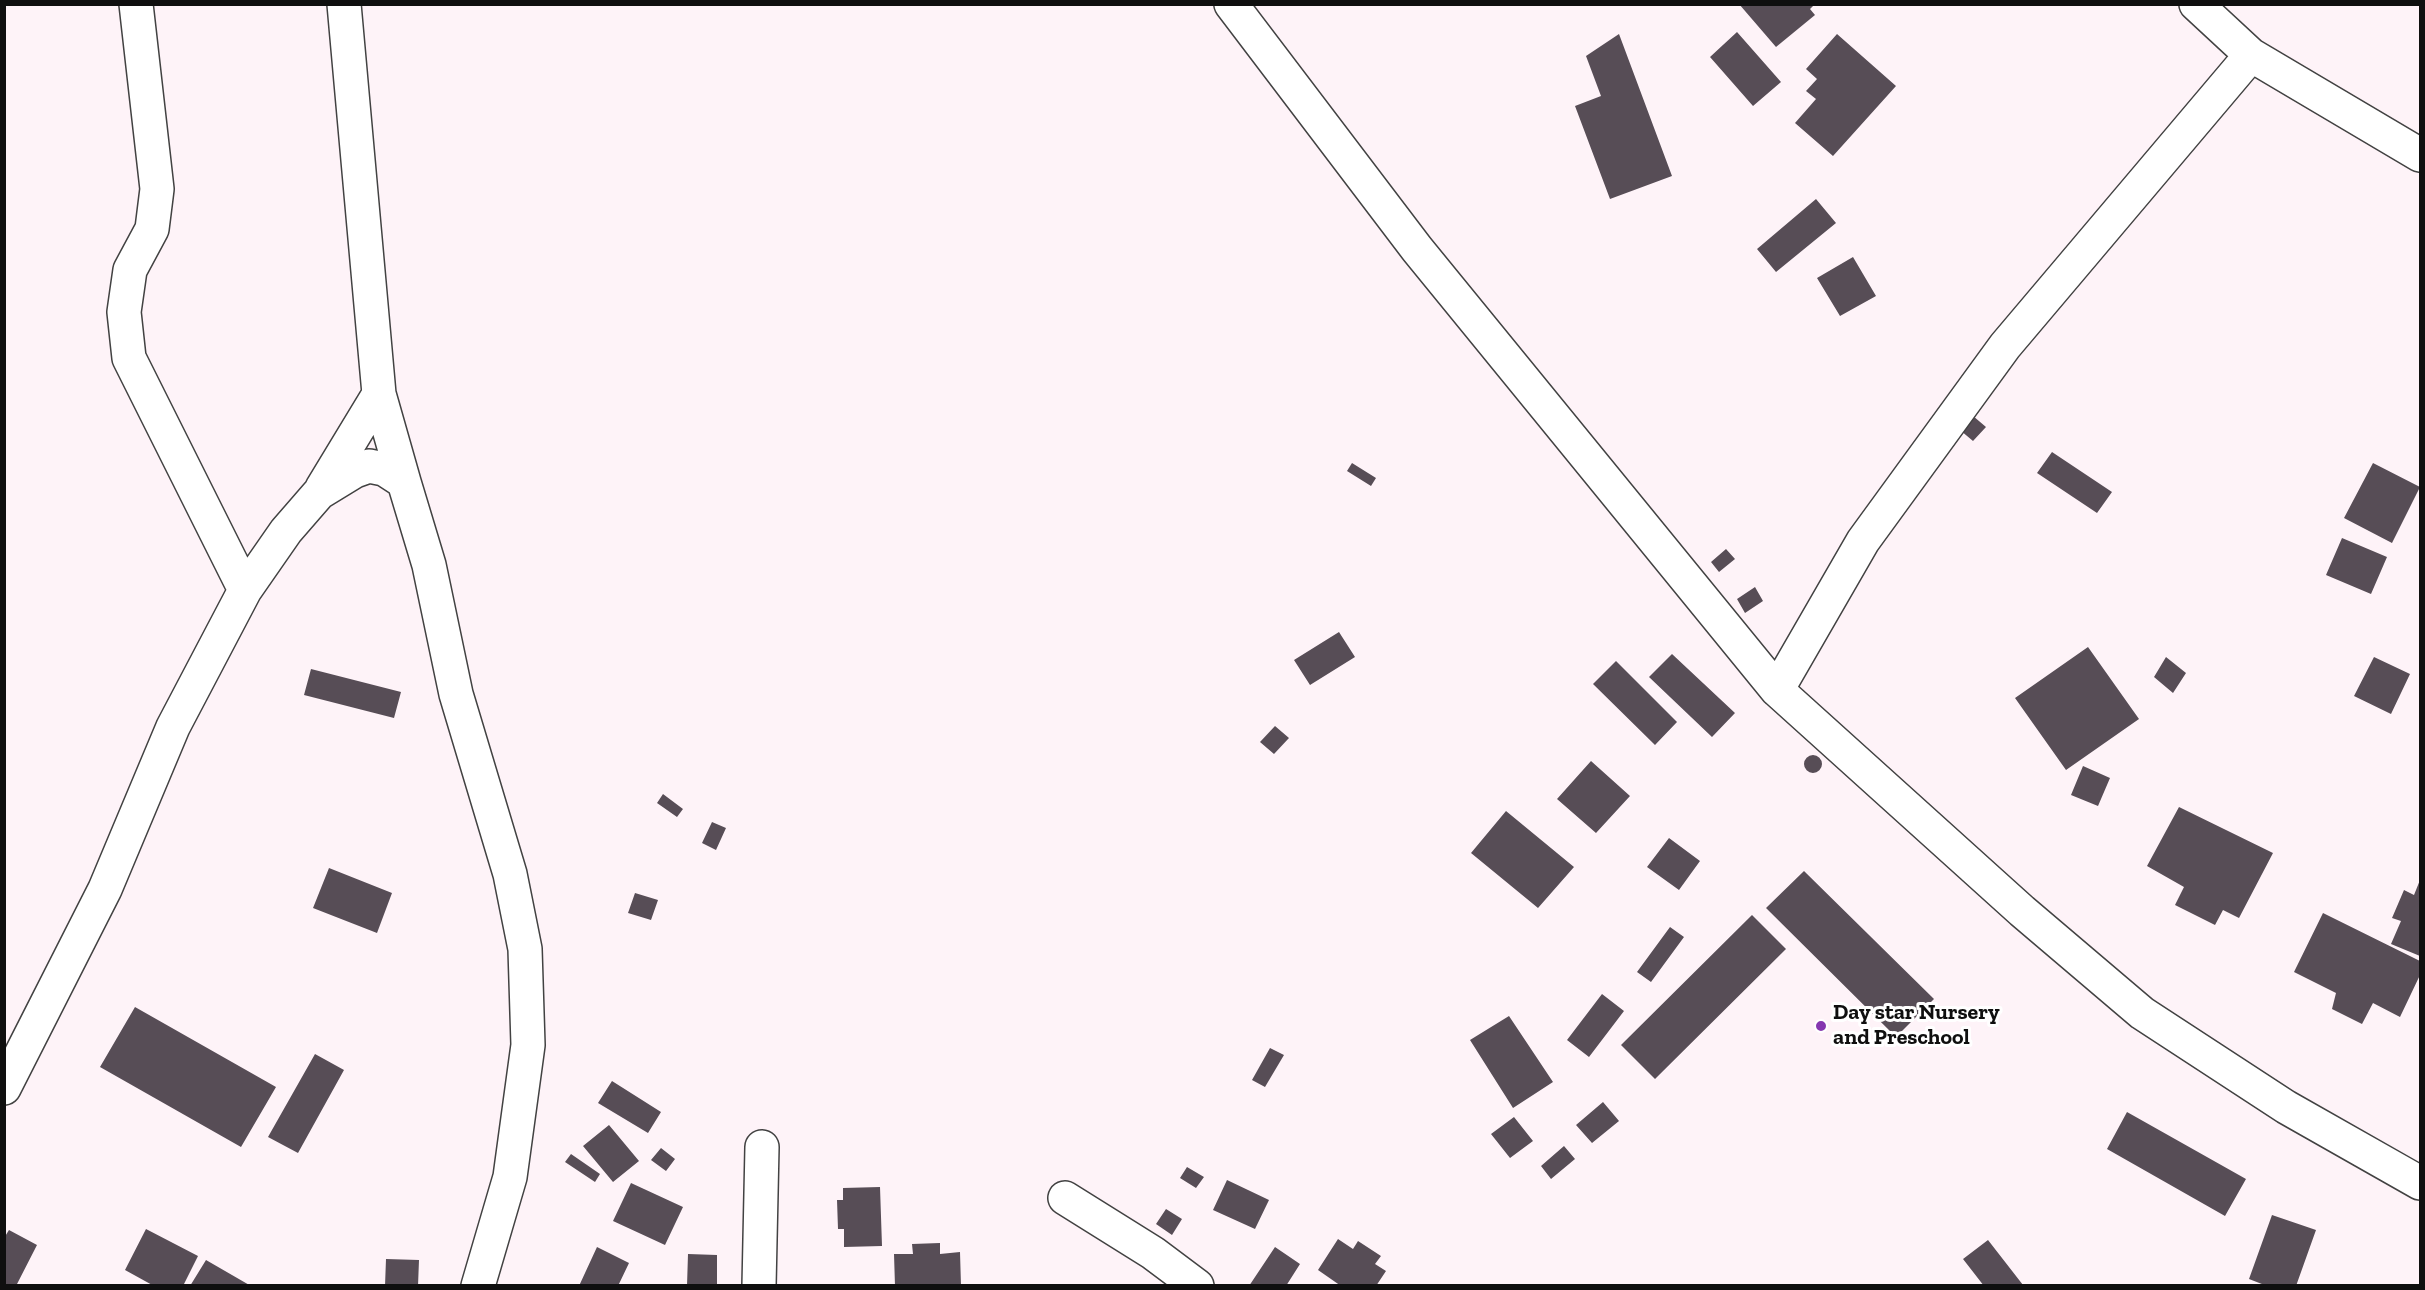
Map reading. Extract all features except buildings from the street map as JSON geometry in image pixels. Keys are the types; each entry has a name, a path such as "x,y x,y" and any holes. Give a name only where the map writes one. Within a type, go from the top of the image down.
{"street":[{"path":"136,4 157,189 152,229 130,270 124,312 129,358 245,590"},
{"path":"344,4 379,394 429,565 456,694 510,874 525,949 528,1045 510,1177 478,1286"},
{"path":"1231,4 1417,249 1633,510 1777,690 2022,911 2142,1013 2286,1107 2421,1183"},
{"path":"2196,4 2251,55 2421,155"},
{"path":"1777,690 1863,541 2005,346 2251,55"},
{"path":"4,1088 105,889 173,727 245,590 286,531 319,493 379,394"},
{"path":"319,493 355,471 369,466 384,469 404,483"},
{"path":"759,1286 762,1147"},
{"path":"1065,1198 1153,1253 1197,1286"}],"place":[{"name":"Day star Nursery and Preschool","path":"1821,1026"}]}
